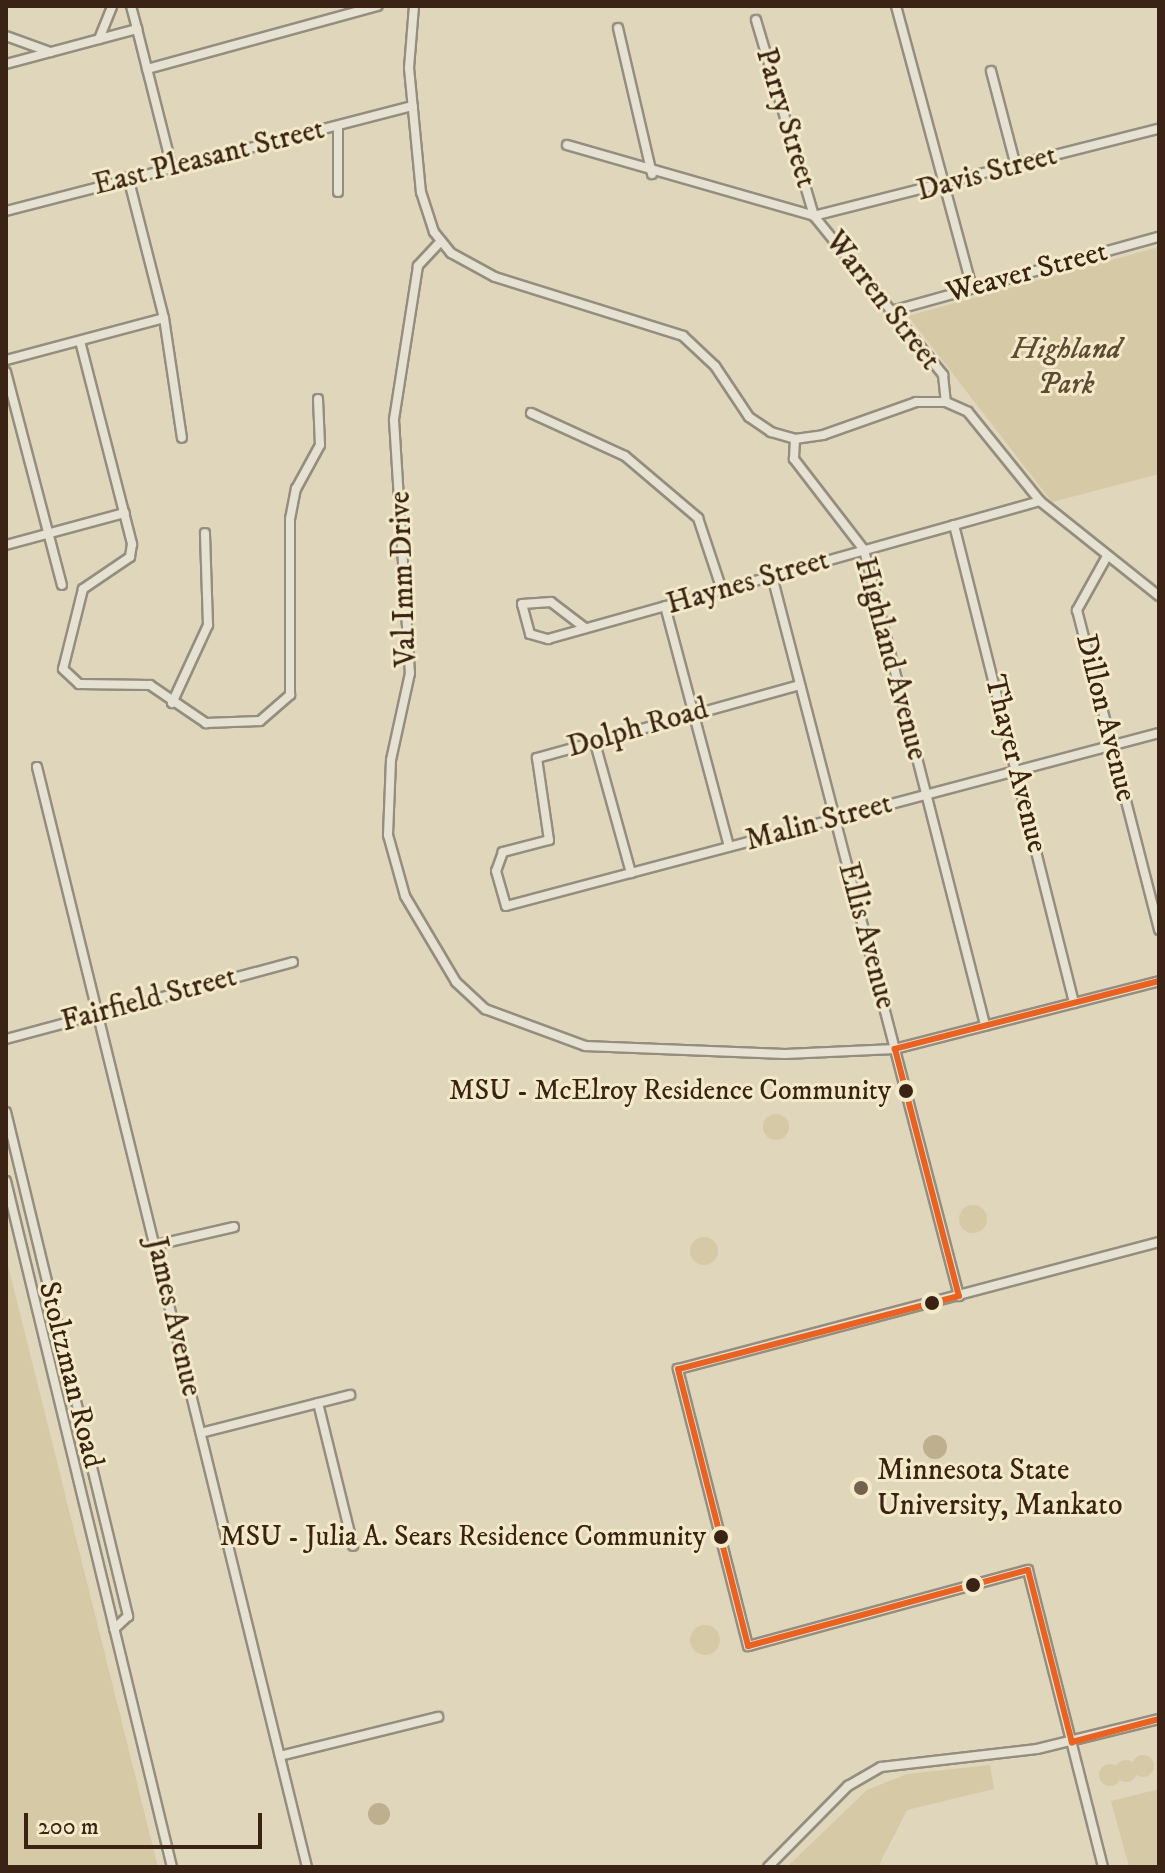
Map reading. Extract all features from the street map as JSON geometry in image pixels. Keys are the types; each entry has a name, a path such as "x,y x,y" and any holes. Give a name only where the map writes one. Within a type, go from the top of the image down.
{"street":[{"path":"99,39 112,6"},
{"path":"131,6 172,167"},
{"path":"147,69 378,6"},
{"path":"414,6 413,106 421,192 441,241 472,268 683,336 715,366 749,417 795,439 916,402 946,402"},
{"path":"896,6 972,288"},
{"name":"Parry Street","path":"756,20 814,216"},
{"path":"618,28 652,174"},
{"path":"6,64 137,29"},
{"path":"6,36 50,52"},
{"path":"991,71 1016,166"},
{"name":"East Pleasant Street","path":"6,211 128,177 413,106"},
{"path":"338,126 338,192"},
{"name":"Davis Street","path":"814,216 944,186 1159,129"},
{"name":"Warren Street","path":"567,145 652,174 814,216 895,310 943,375 946,402 968,412 1040,501 1106,558 1159,596"},
{"path":"128,177 164,318 182,438"},
{"name":"Weaver Street","path":"895,310 1159,237"},
{"name":"Val Imm Drive","path":"441,241 418,266 394,420 410,673 391,760 388,835 405,896 432,948 485,1009 585,1046 785,1054 895,1049 1159,981"},
{"path":"6,360 164,318"},
{"path":"80,341 125,513 130,557 83,589 63,669 79,684 140,682 197,721 249,723 269,718 290,695 290,519 320,445 318,399"},
{"path":"6,372 62,585"},
{"path":"531,413 625,456 698,518 722,590"},
{"name":"Highland Avenue","path":"795,439 794,459 864,550 985,1026"},
{"name":"Haynes Street","path":"585,628 551,602 527,600 524,623 530,634 548,639 1040,501"},
{"path":"6,545 125,513"},
{"name":"Thayer Avenue","path":"954,525 1074,1003"},
{"path":"172,703 208,625 205,533"},
{"name":"Dillon Avenue","path":"1106,558 1077,610 1159,930"},
{"name":"Ellis Avenue","path":"772,576 959,1296"},
{"path":"665,606 729,847"},
{"name":"Dolph Road","path":"498,879 503,852 549,840 537,758 800,685"},
{"name":"Malin Street","path":"498,879 506,906 1159,733"},
{"path":"595,743 631,873"},
{"name":"James Avenue","path":"37,767 307,1867"},
{"name":"Fairfield Street","path":"6,1039 293,962"},
{"name":"Stoltzman Road","path":"6,1112 128,1616 114,1629"},
{"name":"Stoltzman Road","path":"6,1181 172,1867"},
{"path":"156,1245 234,1227"},
{"path":"1103,1867 1028,1570 748,1646 678,1369 1159,1242"},
{"path":"201,1433 350,1395"},
{"path":"318,1403 353,1546"},
{"path":"280,1756 438,1717"},
{"path":"768,1867 838,1795 881,1767 1072,1742 1159,1719"}],"green space":[{"name":"Highland Park","path":"1159,247 1159,474 1052,502 908,316"},
{"path":"776,1114 785,1118 789,1127 785,1136 776,1140 767,1136 763,1127 767,1118"},
{"path":"973,1205 983,1209 987,1219 983,1229 973,1233 963,1229 959,1219 963,1209"},
{"path":"704,1237 714,1241 718,1251 714,1261 704,1265 694,1261 690,1251 694,1241"},
{"path":"6,1258 11,1278 158,1867 6,1867"},
{"path":"705,1625 716,1629 720,1640 716,1651 705,1655 694,1651 690,1640 694,1629"},
{"path":"1143,1755 1151,1758 1154,1766 1151,1774 1143,1777 1135,1774 1132,1766 1135,1758"},
{"path":"1126,1760 1134,1763 1137,1771 1134,1779 1126,1782 1118,1779 1115,1771 1118,1763"},
{"path":"1110,1764 1118,1767 1121,1775 1118,1783 1110,1786 1102,1783 1099,1775 1102,1767"},
{"path":"990,1765 994,1789 907,1810 878,1867 787,1867 867,1790 907,1774"},
{"path":"1159,1789 1159,1867 1129,1867 1111,1801"}],"shaded area":[{"path":"930,1435 940,1435 947,1442 947,1452 940,1459 930,1459 923,1452 923,1442"},
{"path":"379,1803 387,1806 390,1814 387,1822 379,1825 371,1822 368,1814 371,1806"}],"transit line":[{"path":"1159,981 895,1049 959,1296 678,1369 748,1646 1028,1570 1072,1742 1159,1719"}],"place":[{"name":"MSU - McElroy Residence Community","path":"906,1091"},
{"name":"Minnesota State University, Mankato","path":"861,1488"},
{"name":"MSU - Julia A. Sears Residence Community","path":"721,1537"}]}
